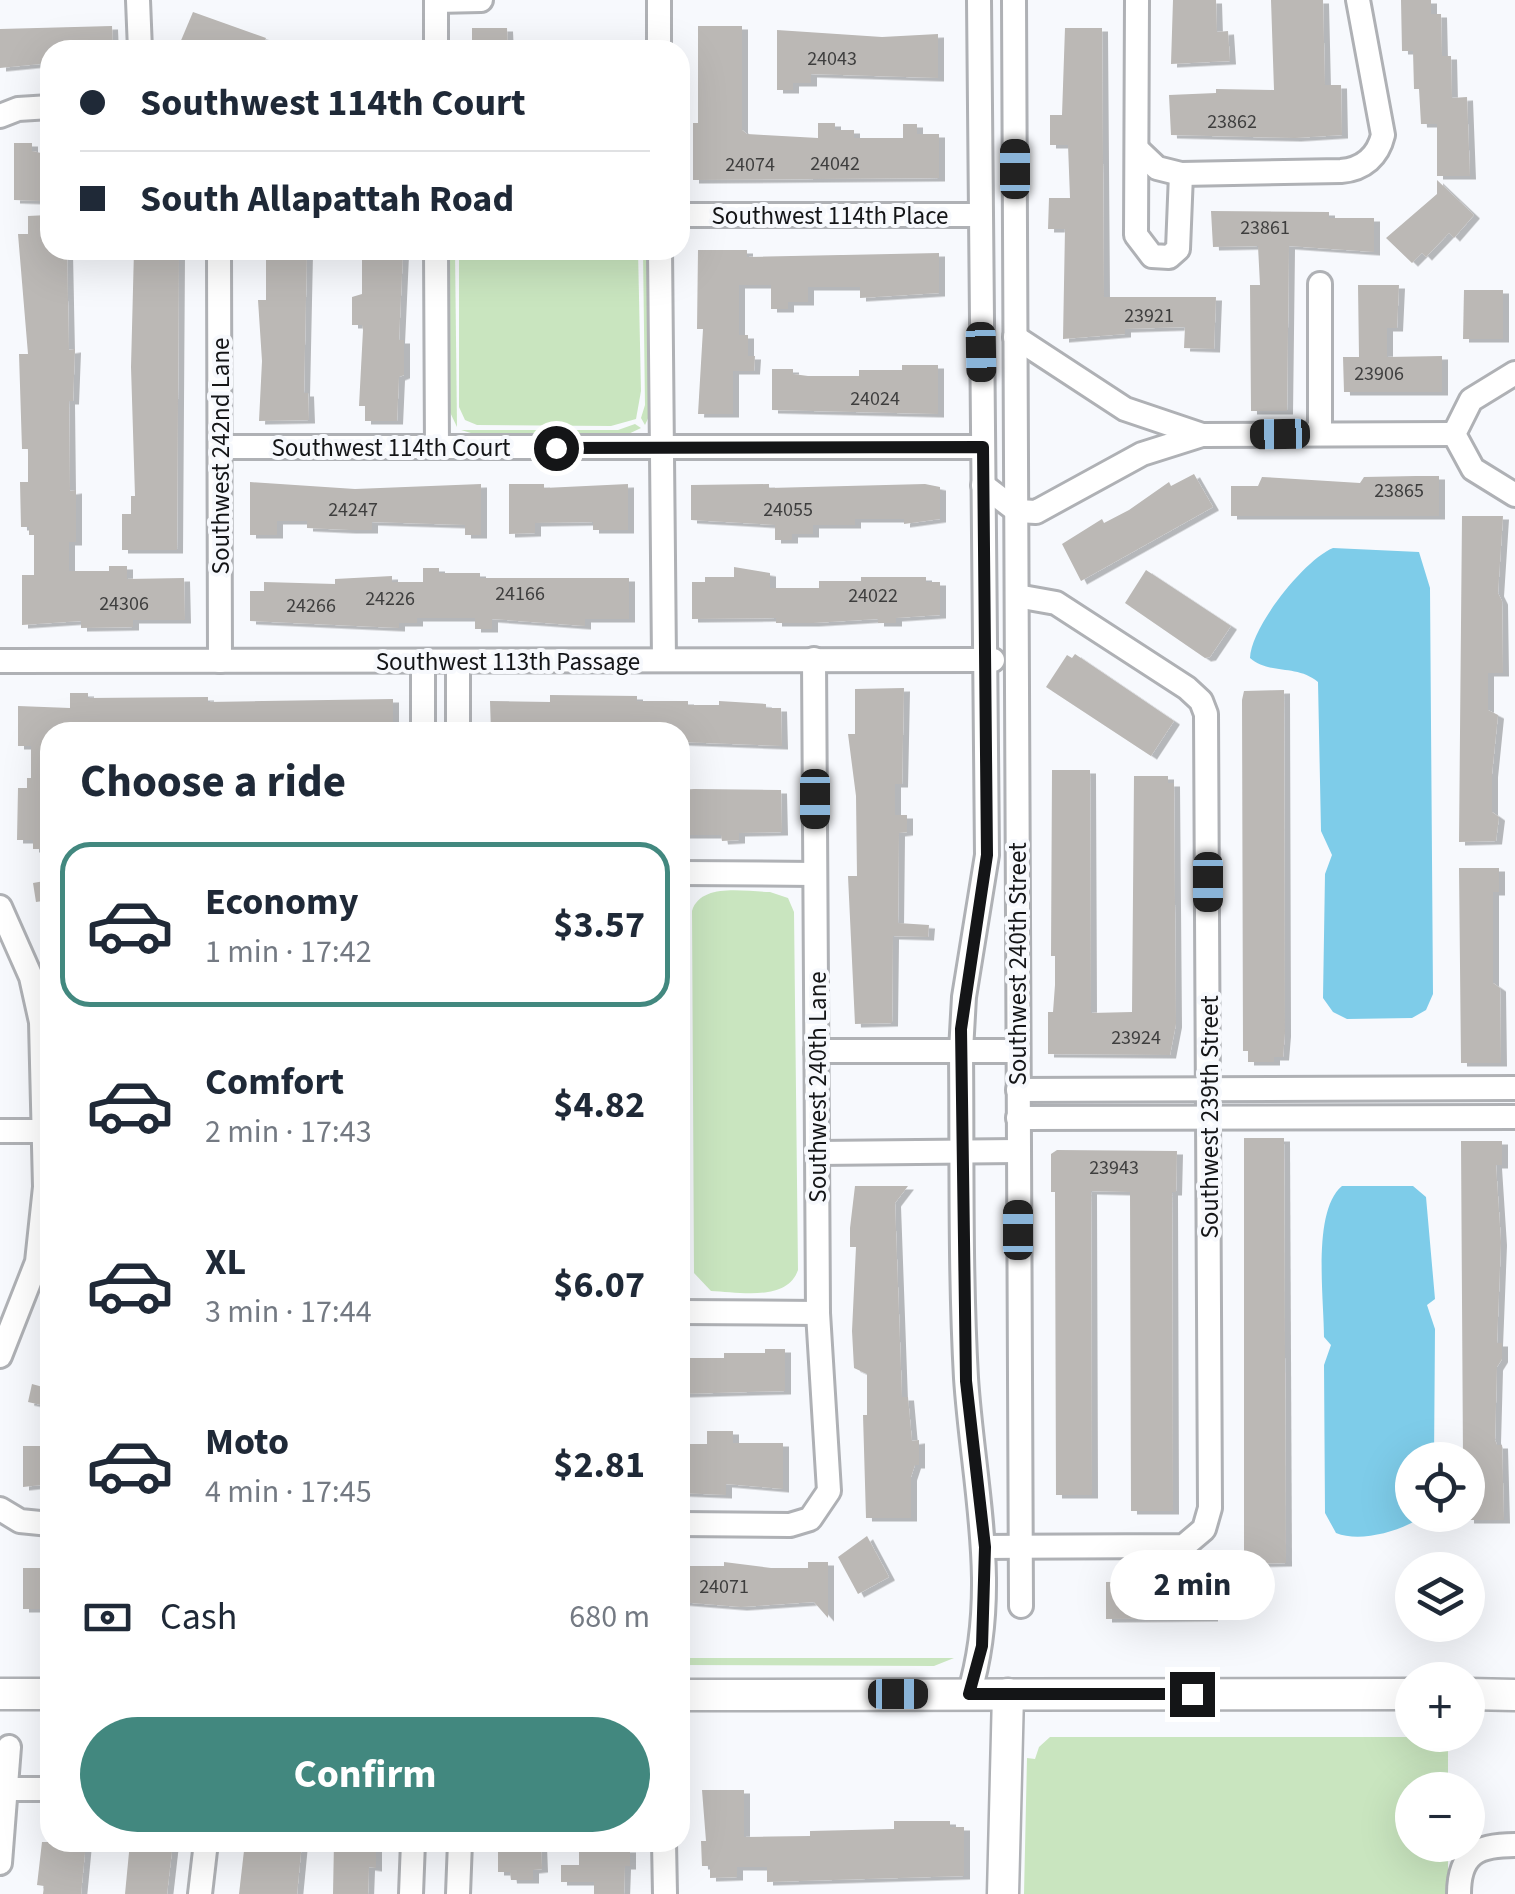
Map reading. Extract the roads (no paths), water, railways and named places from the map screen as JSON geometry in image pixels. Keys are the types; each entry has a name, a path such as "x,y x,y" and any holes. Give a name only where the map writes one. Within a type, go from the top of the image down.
{"main road":[{"path":"0,1694 40,1694"},
{"path":"1003,1894 1008,1694"},
{"path":"690,1695 1395,1694"},
{"path":"1485,1694 1515,1694"}],"street":[{"path":"138,0 140,40"},
{"path":"436,40 436,0 481,0"},
{"path":"659,0 659,40"},
{"name":"Southwest 240th Street","path":"969,1694 982,1646 985,1547 966,1381 961,1051 964,997 986,871 979,0"},
{"name":"Southwest 240th Street","path":"1014,0 1020,1606"},
{"path":"1137,0 1136,235 1146,253 1169,257 1178,249 1181,174"},
{"path":"1136,149 1157,168 1181,174 1342,172 1362,166 1376,152 1383,134 1380,98 1358,0"},
{"path":"0,116 18,109 40,108"},
{"name":"Southwest 114th Place","path":"690,215 979,216"},
{"name":"Southwest 242nd Lane","path":"219,260 220,661"},
{"path":"436,260 437,447"},
{"path":"660,260 664,660"},
{"path":"1320,284 1320,434"},
{"path":"980,321 1015,329 1064,372 1141,415 1202,434 1454,434"},
{"path":"1454,434 1471,400 1515,373"},
{"path":"1141,415 1150,432 1142,454"},
{"path":"983,485 1017,511 1036,512 1142,454 1202,434"},
{"path":"1454,434 1473,469 1515,495"},
{"name":"Southwest 114th Court","path":"220,447 983,447"},
{"name":"Southwest 239th Street","path":"1017,596 1056,603 1199,698 1207,725 1210,1090 1210,1508 1200,1535 1190,1544 1177,1546 1020,1547"},
{"name":"Southwest 240th Lane","path":"690,1524 790,1525 818,1512 830,1485 818,1313 814,660"},
{"name":"Southwest 113th Passage","path":"0,661 1017,660"},
{"path":"422,661 423,722"},
{"path":"458,661 458,722"},
{"path":"690,873 816,874"},
{"path":"0,907 37,1001 40,1022"},
{"path":"816,1051 1017,1051"},
{"path":"1018,1090 1515,1088"},
{"path":"1018,1118 1515,1117"},
{"path":"0,1131 40,1131"},
{"path":"817,1153 1018,1151"},
{"path":"0,1356 37,1262 40,1243"},
{"path":"690,1312 818,1313"},
{"path":"2,1511 20,1521 40,1523"},
{"path":"985,1547 1020,1547"},
{"path":"0,1863 9,1747"},
{"path":"8,1790 40,1789"},
{"path":"1459,1894 1461,1866 1474,1851 1515,1845"},
{"path":"200,1894 205,1852"},
{"path":"411,1894 413,1852"},
{"path":"458,1894 460,1852"},
{"path":"664,1852 665,1894"}],"water":[{"path":"1333,548 1419,552 1430,588 1433,994 1426,1010 1412,1018 1347,1019 1333,1012 1323,998 1325,874 1332,855 1321,831 1318,682 1250,658 1259,629 1281,596 1308,566"},
{"path":"1342,1186 1413,1186 1426,1197 1435,1299 1427,1305 1435,1329 1434,1442 1395,1442 1395,1529 1369,1536 1336,1533 1325,1513 1324,1365 1331,1345 1324,1337 1322,1256 1323,1234 1333,1198"}]}
